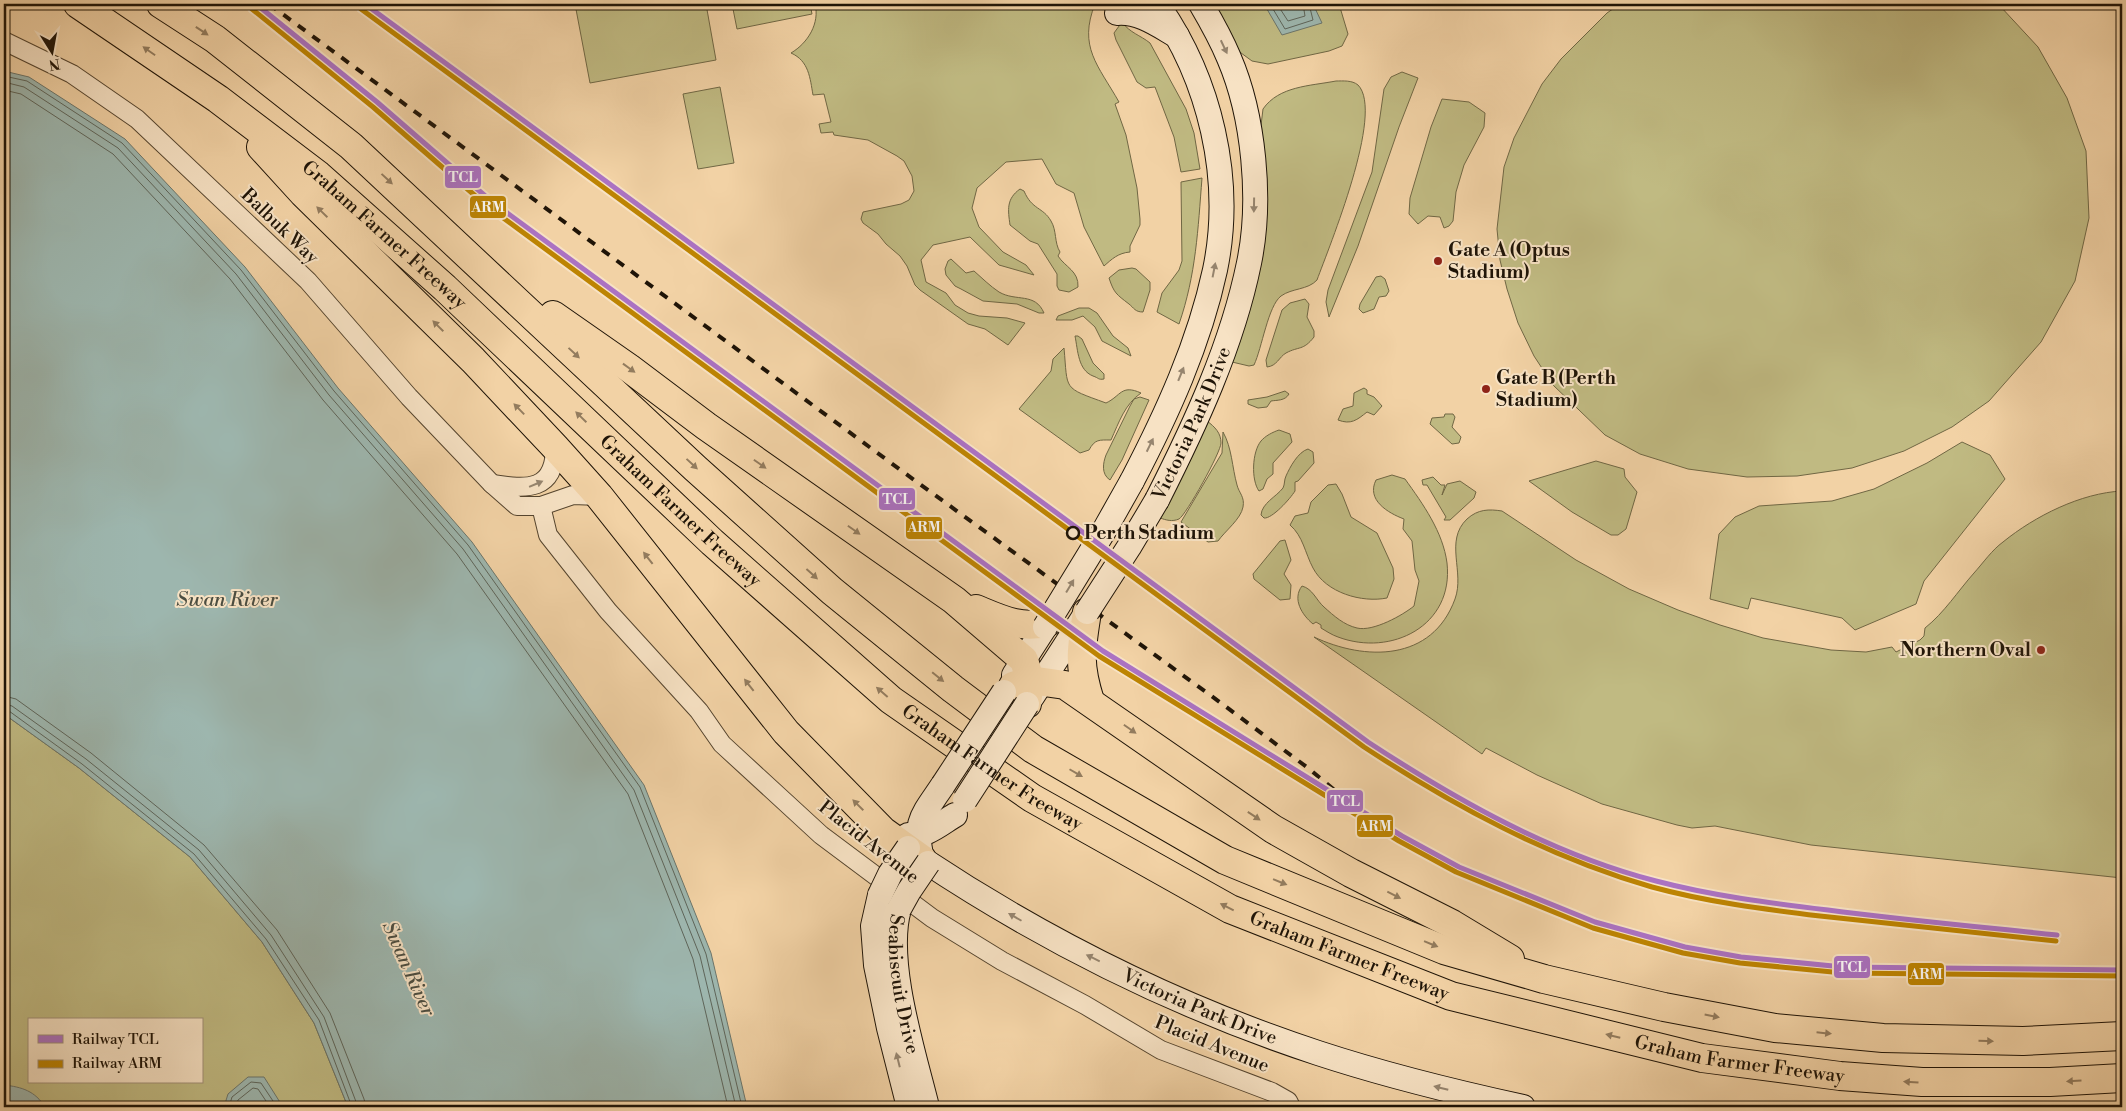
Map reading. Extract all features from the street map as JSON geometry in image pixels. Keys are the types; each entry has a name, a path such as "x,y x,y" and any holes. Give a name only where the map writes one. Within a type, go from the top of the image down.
{"highway":[{"name":"Graham Farmer Freeway","path":"78,4 218,99 325,181 445,288 712,542 891,700 1032,798 1230,909 1452,996 1702,1058 1840,1076 1922,1082 2050,1082 2122,1078"},
{"name":"Graham Farmer Freeway","path":"161,4 215,39 351,146 696,468 832,591 953,689 1033,749 1225,860 1444,950 1544,979 1664,1007 1785,1029 1893,1039 2023,1041 2122,1036"},
{"path":"218,99 303,193 473,360 599,496 786,732 884,830 919,851"},
{"path":"474,260 954,600 1026,683 1065,685 1273,829 1351,873 1452,924 1544,979"},
{"path":"954,600 1020,625 1044,625"},
{"path":"1087,612 1074,646 1090,701"}],"street":[{"name":"Victoria Park Drive","path":"960,808 1026,683 1044,625 1105,529 1132,481 1167,409 1195,339 1215,269 1220,231 1220,194 1217,154 1205,98 1198,76 1178,37 1157,4"},
{"name":"Victoria Park Drive","path":"1087,612 1157,500 1195,421 1241,299 1250,262 1254,224 1254,172 1250,132 1230,59 1201,4"},
{"path":"1117,13 1125,12 1142,16 1178,37"},
{"name":"Balbuk Way","path":"4,41 72,74 137,119 308,281 409,397 492,484 517,506 541,506 573,496 599,496"},
{"path":"492,484 518,488 534,487 543,482 555,463 555,447"},
{"name":"Placid Avenue","path":"541,506 548,535 608,611 699,711 722,744 821,835 932,918 1002,961 1085,1005 1161,1050 1273,1099 1288,1101 1291,1107"},
{"name":"Victoria Park Drive","path":"1074,646 1026,683 943,785 924,814 918,828 919,851 976,894 1057,941 1194,1006 1255,1031 1318,1053 1408,1080 1523,1107"},
{"name":"Seabiscuit Drive","path":"909,1107 889,1028 876,965 873,926 880,895 890,874 919,851 960,808"},
{"name":"Seabiscuit Drive","path":"919,851 909,891 899,909 894,943 901,998 927,1107"}],"shaded area":[{"path":"575,4 706,4 716,60 590,83"},
{"path":"732,4 810,4 812,14 737,29"},
{"path":"815,4 1095,4 1090,19 1090,44 1098,66 1119,102 1115,104 1126,135 1137,188 1140,225 1130,246 1130,252 1119,255 1104,266 1084,227 1074,193 1056,184 1042,159 1006,162 977,188 972,208 979,227 1003,252 1026,265 1034,275 999,265 970,237 933,245 921,260 926,282 946,293 955,305 968,313 979,316 1007,318 1025,323 1008,345 985,329 968,324 920,290 915,285 907,266 900,256 878,234 863,223 861,219 863,212 901,204 909,200 914,191 912,176 904,161 868,140 834,135 833,132 821,133 819,124 831,122 824,94 813,95 805,65 797,56 791,53 803,44 811,32 816,18"},
{"path":"1211,4 1339,4 1348,34 1342,46 1329,51 1268,64 1252,61 1237,50"},
{"path":"1620,4 1996,4 2000,6 2038,47 2067,98 2086,151 2089,218 2075,281 2041,342 1989,401 1952,427 1904,451 1852,468 1797,476 1747,477 1688,469 1640,454 1605,435 1553,385 1534,356 1518,323 1500,260 1497,229 1504,167 1514,138 1542,84 1561,59 1607,13"},
{"path":"1122,22 1150,43 1186,109 1194,133 1200,169 1181,172 1174,137 1155,87 1146,88 1137,82 1116,40 1114,33"},
{"path":"1402,72 1418,78 1358,246 1329,317 1326,302 1328,290 1372,172 1384,89 1391,77"},
{"path":"1336,81 1356,83 1358,85 1364,100 1365,122 1352,180 1317,280 1309,286 1285,293 1276,301 1254,365 1249,366 1232,362 1263,109 1270,101 1286,91"},
{"path":"720,87 734,163 698,169 683,94"},
{"path":"1442,99 1469,102 1485,113 1484,127 1464,165 1456,192 1453,221 1444,228 1440,217 1428,216 1418,224 1409,214 1410,198 1431,127"},
{"path":"1202,178 1193,270 1179,324 1157,312 1162,293 1179,270 1182,261 1181,182"},
{"path":"1020,189 1024,191 1030,202 1048,216 1053,225 1060,252 1058,256 1074,273 1078,282 1078,287 1069,292 1059,290 1057,274 1038,244 1030,241 1010,225 1010,201"},
{"path":"951,259 966,273 974,271 999,292 1036,302 1044,313 1039,313 1017,304 983,301 955,286 946,275 945,269 948,261"},
{"path":"1136,269 1150,282 1150,290 1143,312 1136,311 1118,295 1109,278 1119,270"},
{"path":"1381,276 1385,279 1389,291 1386,296 1379,297 1374,309 1363,313 1359,309 1360,304 1376,277"},
{"path":"1305,299 1309,304 1307,317 1314,331 1314,337 1301,348 1286,353 1276,363 1267,367 1266,360 1282,310 1290,303"},
{"path":"1079,308 1089,308 1097,313 1113,336 1128,348 1131,356 1102,341 1095,327 1083,316 1072,320 1056,320 1058,316"},
{"path":"1075,336 1082,339 1093,363 1104,374 1104,379 1093,376 1084,369"},
{"path":"1064,348 1067,380 1074,390 1106,403 1125,390 1141,393 1135,397 1127,408 1111,440 1098,441 1089,450 1080,453 1019,409 1051,371 1053,359"},
{"path":"1364,388 1367,390 1367,394 1374,397 1382,406 1374,415 1367,412 1354,421 1338,420 1343,409 1353,406 1354,393"},
{"path":"1285,391 1289,394 1285,398 1271,401 1267,407 1258,408 1248,404 1248,400 1267,397"},
{"path":"1140,397 1149,400 1122,460 1110,480 1104,472 1106,455 1134,399"},
{"path":"1445,414 1453,414 1455,417 1452,427 1461,437 1459,443 1452,444 1430,424 1432,418 1444,417"},
{"path":"1207,421 1217,431 1221,439 1210,470 1179,519 1167,520 1160,518"},
{"path":"1279,430 1290,434 1292,442 1273,463 1273,474 1267,479 1263,489 1259,491 1256,486 1254,473 1256,452 1263,439"},
{"path":"1223,432 1230,451 1237,485 1243,498 1243,507 1236,520 1218,541 1208,542 1181,522 1222,453"},
{"path":"1962,442 1990,455 2005,479 1924,581 1916,604 1855,630 1842,618 1751,598 1748,609 1710,599 1719,534 1735,517 1759,506 1832,501 1874,489 1927,463"},
{"path":"1308,449 1313,452 1314,463 1295,482 1295,491 1285,503 1272,515 1264,518 1261,515 1264,507 1283,488 1286,476 1295,460"},
{"path":"1596,461 1624,469 1625,477 1637,492 1626,529 1618,535 1611,535 1572,512 1529,481"},
{"path":"1392,475 1405,479 1437,529 1447,563 1446,585 1440,604 1430,619 1415,631 1398,639 1378,643 1358,642 1338,637 1321,628 1321,625 1316,622 1313,624 1305,616 1298,601 1299,591 1302,586 1306,587 1335,617 1357,628 1364,629 1379,625 1403,614 1414,606 1419,581 1415,570 1412,541 1403,529 1404,519 1380,505 1374,494 1376,480"},
{"path":"1433,477 1441,485 1445,485 1442,495 1447,484 1460,481 1476,492 1474,498 1450,520 1444,520 1446,517 1427,485 1423,485 1422,480"},
{"path":"1336,484 1351,517 1377,533 1393,568 1394,579 1387,598 1367,599 1356,597 1336,590 1327,584 1313,568 1301,539 1290,525 1295,516 1308,513 1311,502 1328,485"},
{"path":"2122,491 2122,878 1811,845 1715,826 1692,828 1602,804 1537,775 1486,748 1482,754 1314,637 1354,650 1375,652 1395,651 1414,645 1430,635 1444,620 1455,599 1458,578 1456,547 1460,528 1475,513 1493,510 1502,511 1576,560 1629,589 1678,610 1720,625 1763,638 1831,650 1866,652 1892,647 1896,652 1924,636 1925,628 1945,609 1999,545 2016,532 2044,515 2075,501 2091,496"},
{"path":"1285,540 1291,560 1284,574 1291,585 1290,599 1280,600 1254,579 1253,574 1280,541"},
{"path":"4,714 79,768 190,857 262,942 314,1023 348,1107 4,1107"}],"water":[{"path":"1264,4 1313,4 1322,23 1282,35"},
{"name":"Swan River","path":"4,71 29,77 125,139 245,267 338,388 472,542 644,785 711,953 747,1107 348,1107 314,1023 262,942 190,857 79,768 4,714"},
{"path":"248,1077 264,1077 283,1107 224,1107 228,1094"},
{"path":"4,1085 28,1091 37,1097 45,1107 4,1107"}],"railway":[{"path":"269,4 906,474 1221,703 1308,768 1356,808"}],"rail line":[{"name":"TCL","path":"256,4 377,102 491,201 1103,651 1402,836 1459,867 1595,922 1685,947 1741,957 1843,967 2122,970"},
{"name":"TCL","path":"365,4 1368,742 1471,805 1543,841 1580,856 1617,870 1677,886 1785,905 2057,935"},
{"name":"ARM","path":"252,9 373,107 487,206 1099,656 1399,841 1456,872 1593,928 1683,953 1740,963 1843,973 2122,976"},
{"name":"ARM","path":"361,9 1364,747 1432,790 1503,828 1576,861 1613,875 1693,897 1799,913 2056,941"}],"place":[{"name":"Gate A (Optus Stadium)","path":"1438,261"},
{"name":"Gate B (Perth Stadium)","path":"1486,389"},
{"name":"Perth Stadium","path":"1073,533"},
{"name":"Northern Oval","path":"2041,650"}]}
